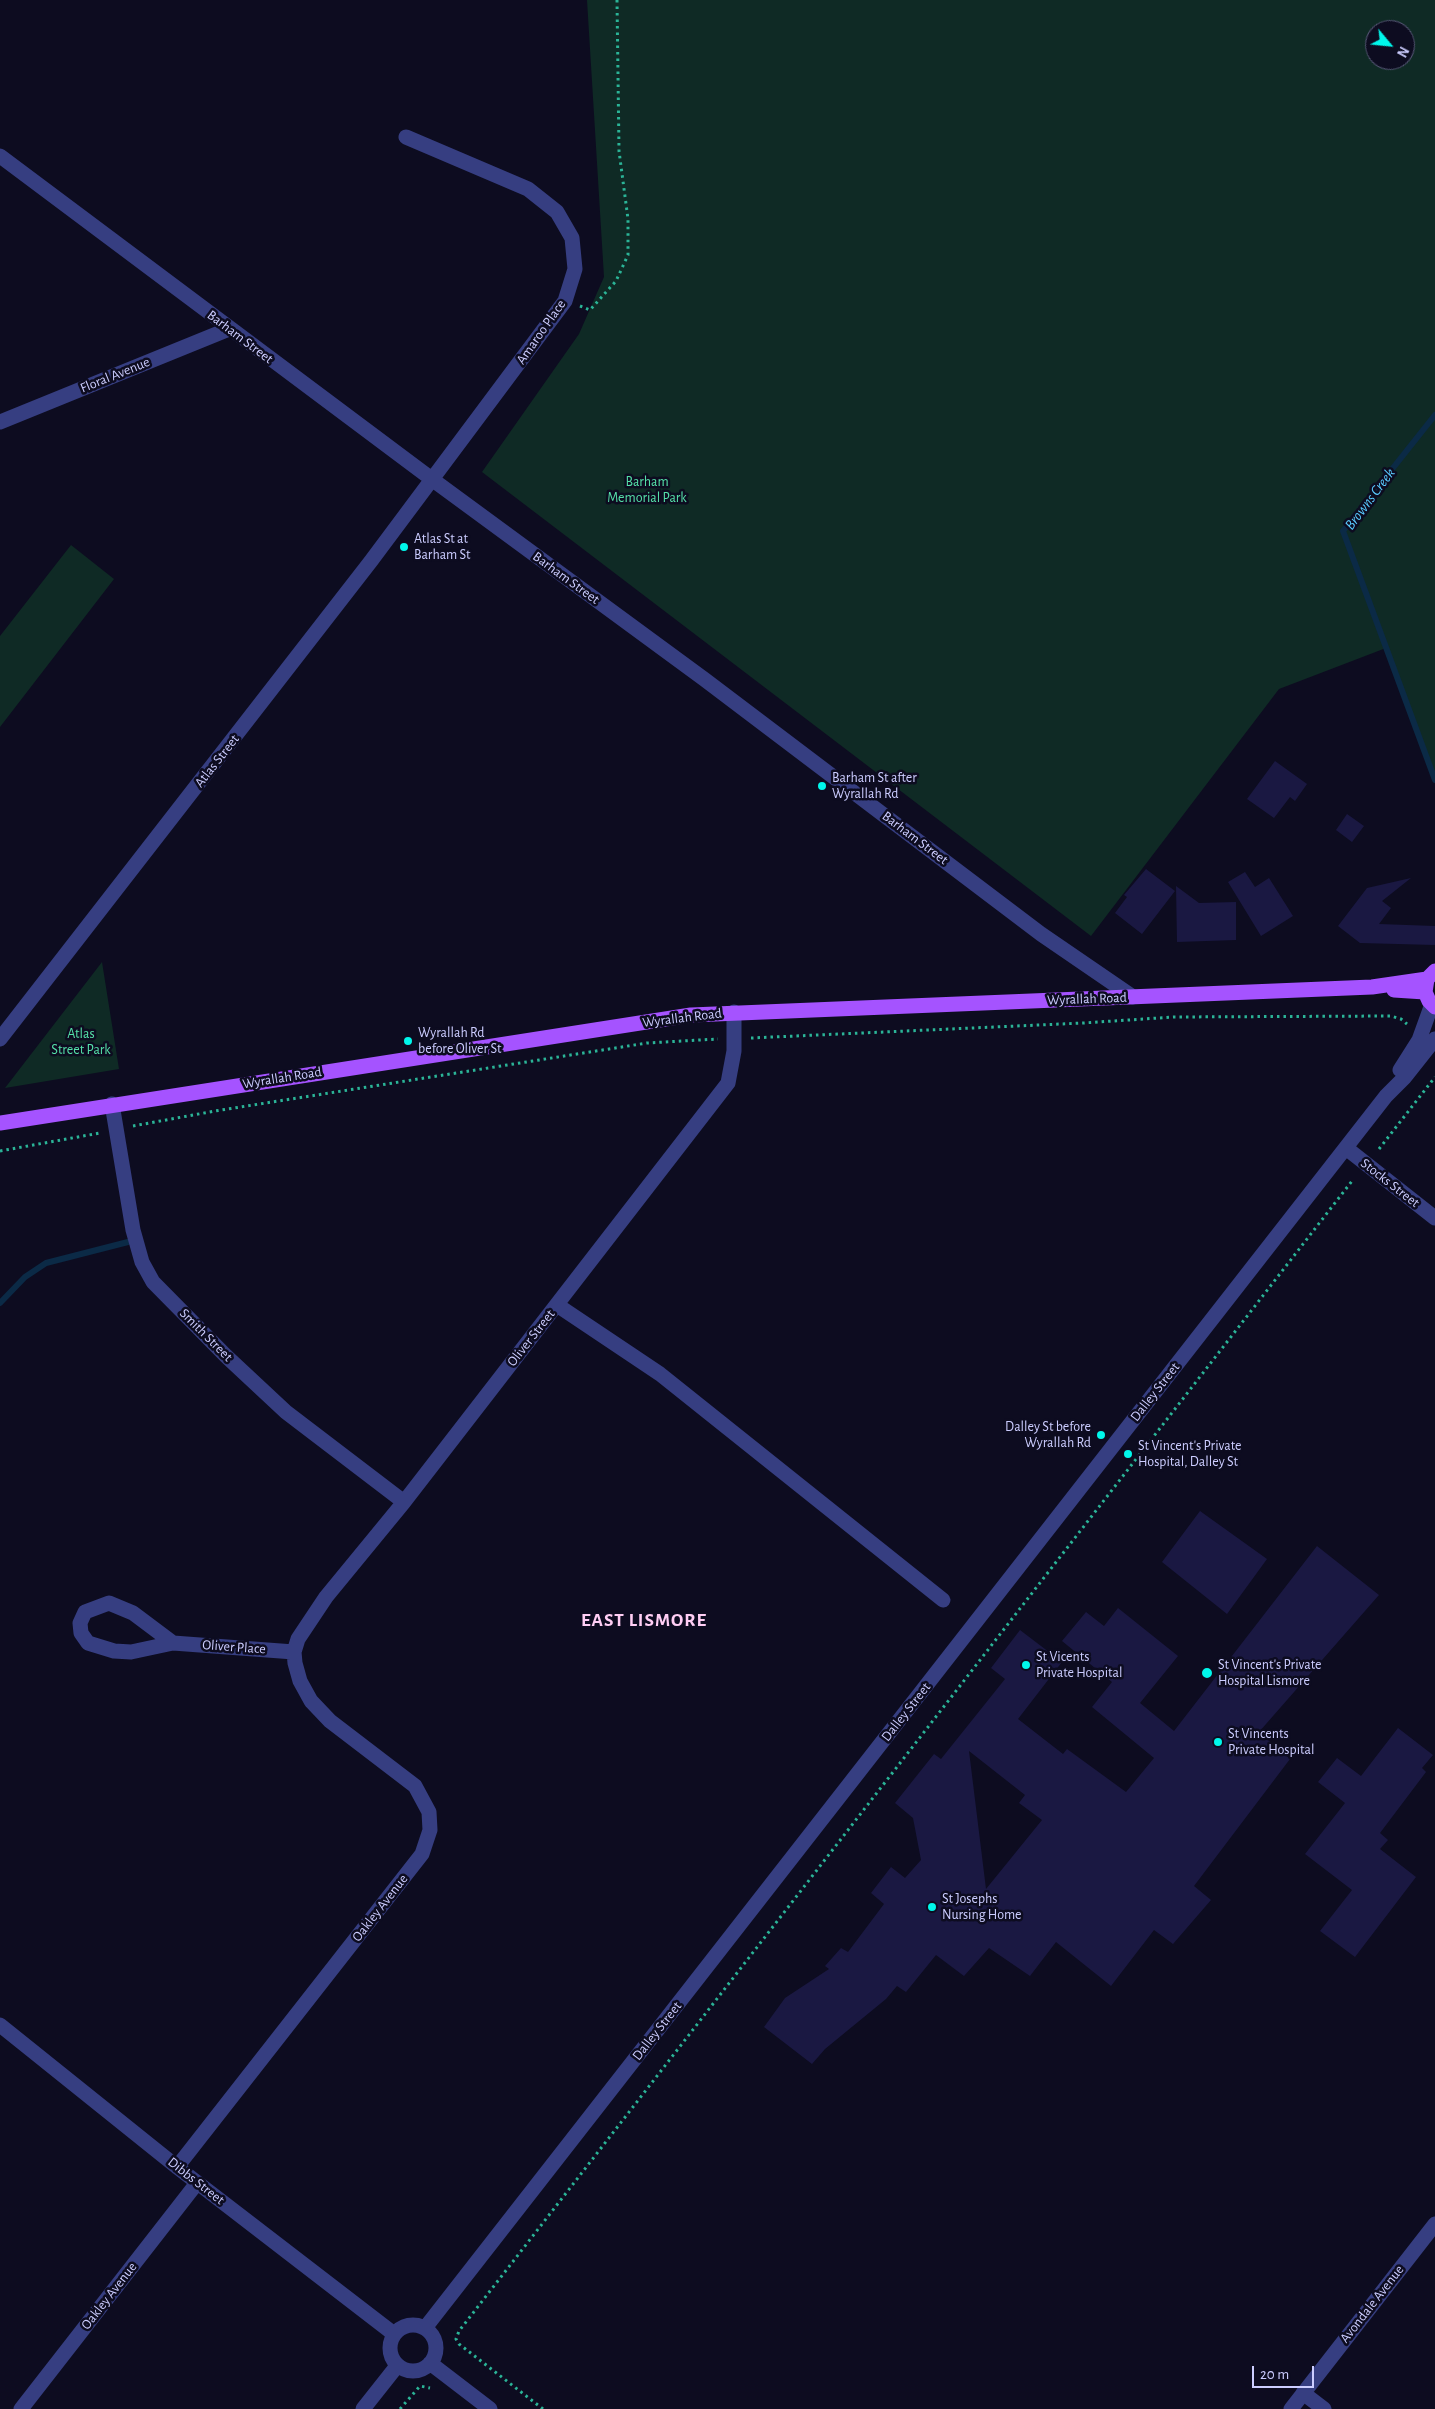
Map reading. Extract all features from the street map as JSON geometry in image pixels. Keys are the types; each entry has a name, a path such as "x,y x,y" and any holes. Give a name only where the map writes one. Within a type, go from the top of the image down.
{"main road":[{"name":"Wyrallah Road","path":"0,1123 691,1015 1372,988 1431,991"}],"street":[{"name":"Amaroo Place","path":"406,137 528,189 557,212 572,238 576,269 565,300 433,480"},
{"name":"Barham Street","path":"0,156 229,329 704,679 1041,934 1133,998"},
{"name":"Floral Avenue","path":"0,422 229,329"},
{"name":"Atlas Street","path":"0,1040 433,480"},
{"name":"Dalley Street","path":"426,2328 1386,1096 1404,1078 1428,1037 1431,991"},
{"name":"Oliver Street","path":"294,1652 298,1639 326,1596 404,1502 728,1083 734,1052 734,1012"},
{"name":"Smith Street","path":"112,1104 133,1230 142,1262 153,1282 226,1356 286,1412 404,1502"},
{"name":"Stocks Street","path":"1346,1148 1435,1218"},
{"path":"557,1305 660,1374 942,1600"},
{"name":"Oliver Place","path":"173,1643 134,1613 109,1603 85,1612 80,1623 81,1633 88,1643 114,1651 131,1652 173,1643 294,1652"},
{"name":"Oakley Avenue","path":"177,2167 422,1854 430,1830 429,1812 415,1786 330,1721 311,1700 300,1681 294,1652"},
{"name":"Dibbs Street","path":"0,2025 197,2183 394,2334"},
{"name":"Oakley Avenue","path":"21,2409 197,2183"},
{"name":"Avondale Avenue","path":"1291,2409 1435,2224"},
{"path":"412,2324 426,2328 431,2334 436,2349 430,2363 425,2368 411,2371 397,2366 390,2354 389,2347 394,2334 405,2325 412,2324"},
{"path":"430,2363 490,2409"},
{"path":"364,2409 397,2366"},
{"path":"1303,2393 1324,2409"}],"path":[{"path":"565,300 590,310 616,280 628,255 628,219 619,151 617,0"},
{"path":"0,1151 214,1112 648,1043 1073,1024 1174,1017 1287,1016 1391,1016 1401,1018 1428,1037"},
{"path":"1379,1149 1435,1076"},
{"path":"543,2409 458,2344 456,2339 459,2331 1352,1181"},
{"path":"400,2409 420,2386 428,2386 436,2392"}],"green space":[{"name":"Barham Memorial Park","path":"587,0 1435,0 1435,780 1386,648 1279,689 1091,936 482,472 579,334 604,277"},
{"path":"71,545 114,579 0,727 0,636"},
{"name":"Atlas Street Park","path":"102,962 119,1069 5,1088"}],"building":[{"path":"1275,761 1307,784 1295,801 1290,797 1274,818 1247,799"},
{"path":"1347,814 1364,826 1352,842 1336,830"},
{"path":"1146,869 1175,891 1142,934 1115,913 1127,897 1124,895"},
{"path":"1245,872 1255,887 1269,878 1293,916 1261,936 1228,882"},
{"path":"1411,878 1382,901 1391,908 1379,924 1435,926 1435,945 1360,943 1338,926 1367,888"},
{"path":"1176,886 1199,903 1236,902 1236,940 1177,942"},
{"path":"1200,1511 1267,1559 1227,1614 1162,1562"},
{"path":"1317,1546 1379,1595 1259,1732 1290,1759 1194,1886 1211,1900 1173,1944 1154,1930 1111,1986 1056,1942 1030,1976 989,1948 964,1976 936,1955 906,1992 897,1986 886,1999 825,2049 812,2064 764,2027 785,1998 829,1969 825,1966 841,1948 848,1952 884,1904 871,1893 891,1867 905,1878 921,1860 913,1818 895,1803 934,1754 941,1759 1005,1679 991,1668 1020,1630 1062,1662 1018,1719 1063,1754 1067,1749 1126,1792 1154,1758 1092,1707 1112,1682 1062,1641 1086,1612 1104,1626 1118,1608 1178,1656 1140,1703 1174,1731","holes":["969,1751 1025,1795 1019,1803 1042,1820 986,1889"]},
{"name":"St Vincents Private Hospital","path":"1398,1728 1433,1755 1422,1768 1426,1772 1380,1833 1388,1840 1380,1849 1416,1877 1355,1957 1320,1931 1352,1890 1305,1854 1345,1803 1318,1782 1337,1758 1361,1776"}],"waterway":[{"name":"Browns Creek","path":"1435,415 1343,531 1435,780"},
{"path":"0,1303 25,1277 46,1263 128,1242"}],"place":[{"name":"Atlas St at Barham St","path":"404,547"},
{"name":"Barham St after Wyrallah Rd","path":"822,786"},
{"name":"Wyrallah Rd before Oliver St","path":"408,1041"},
{"name":"Dalley St before Wyrallah Rd","path":"1101,1435"},
{"name":"St Vincent's Private Hospital, Dalley St","path":"1128,1454"},
{"name":"St Vicents Private Hospital","path":"1026,1665"},
{"name":"St Vincent's Private Hospital Lismore","path":"1207,1673"},
{"name":"St Vincents Private Hospital","path":"1218,1742"},
{"name":"St Josephs Nursing Home","path":"932,1907"}],"district":[{"name":"EAST LISMORE","path":"644,1620"}]}
